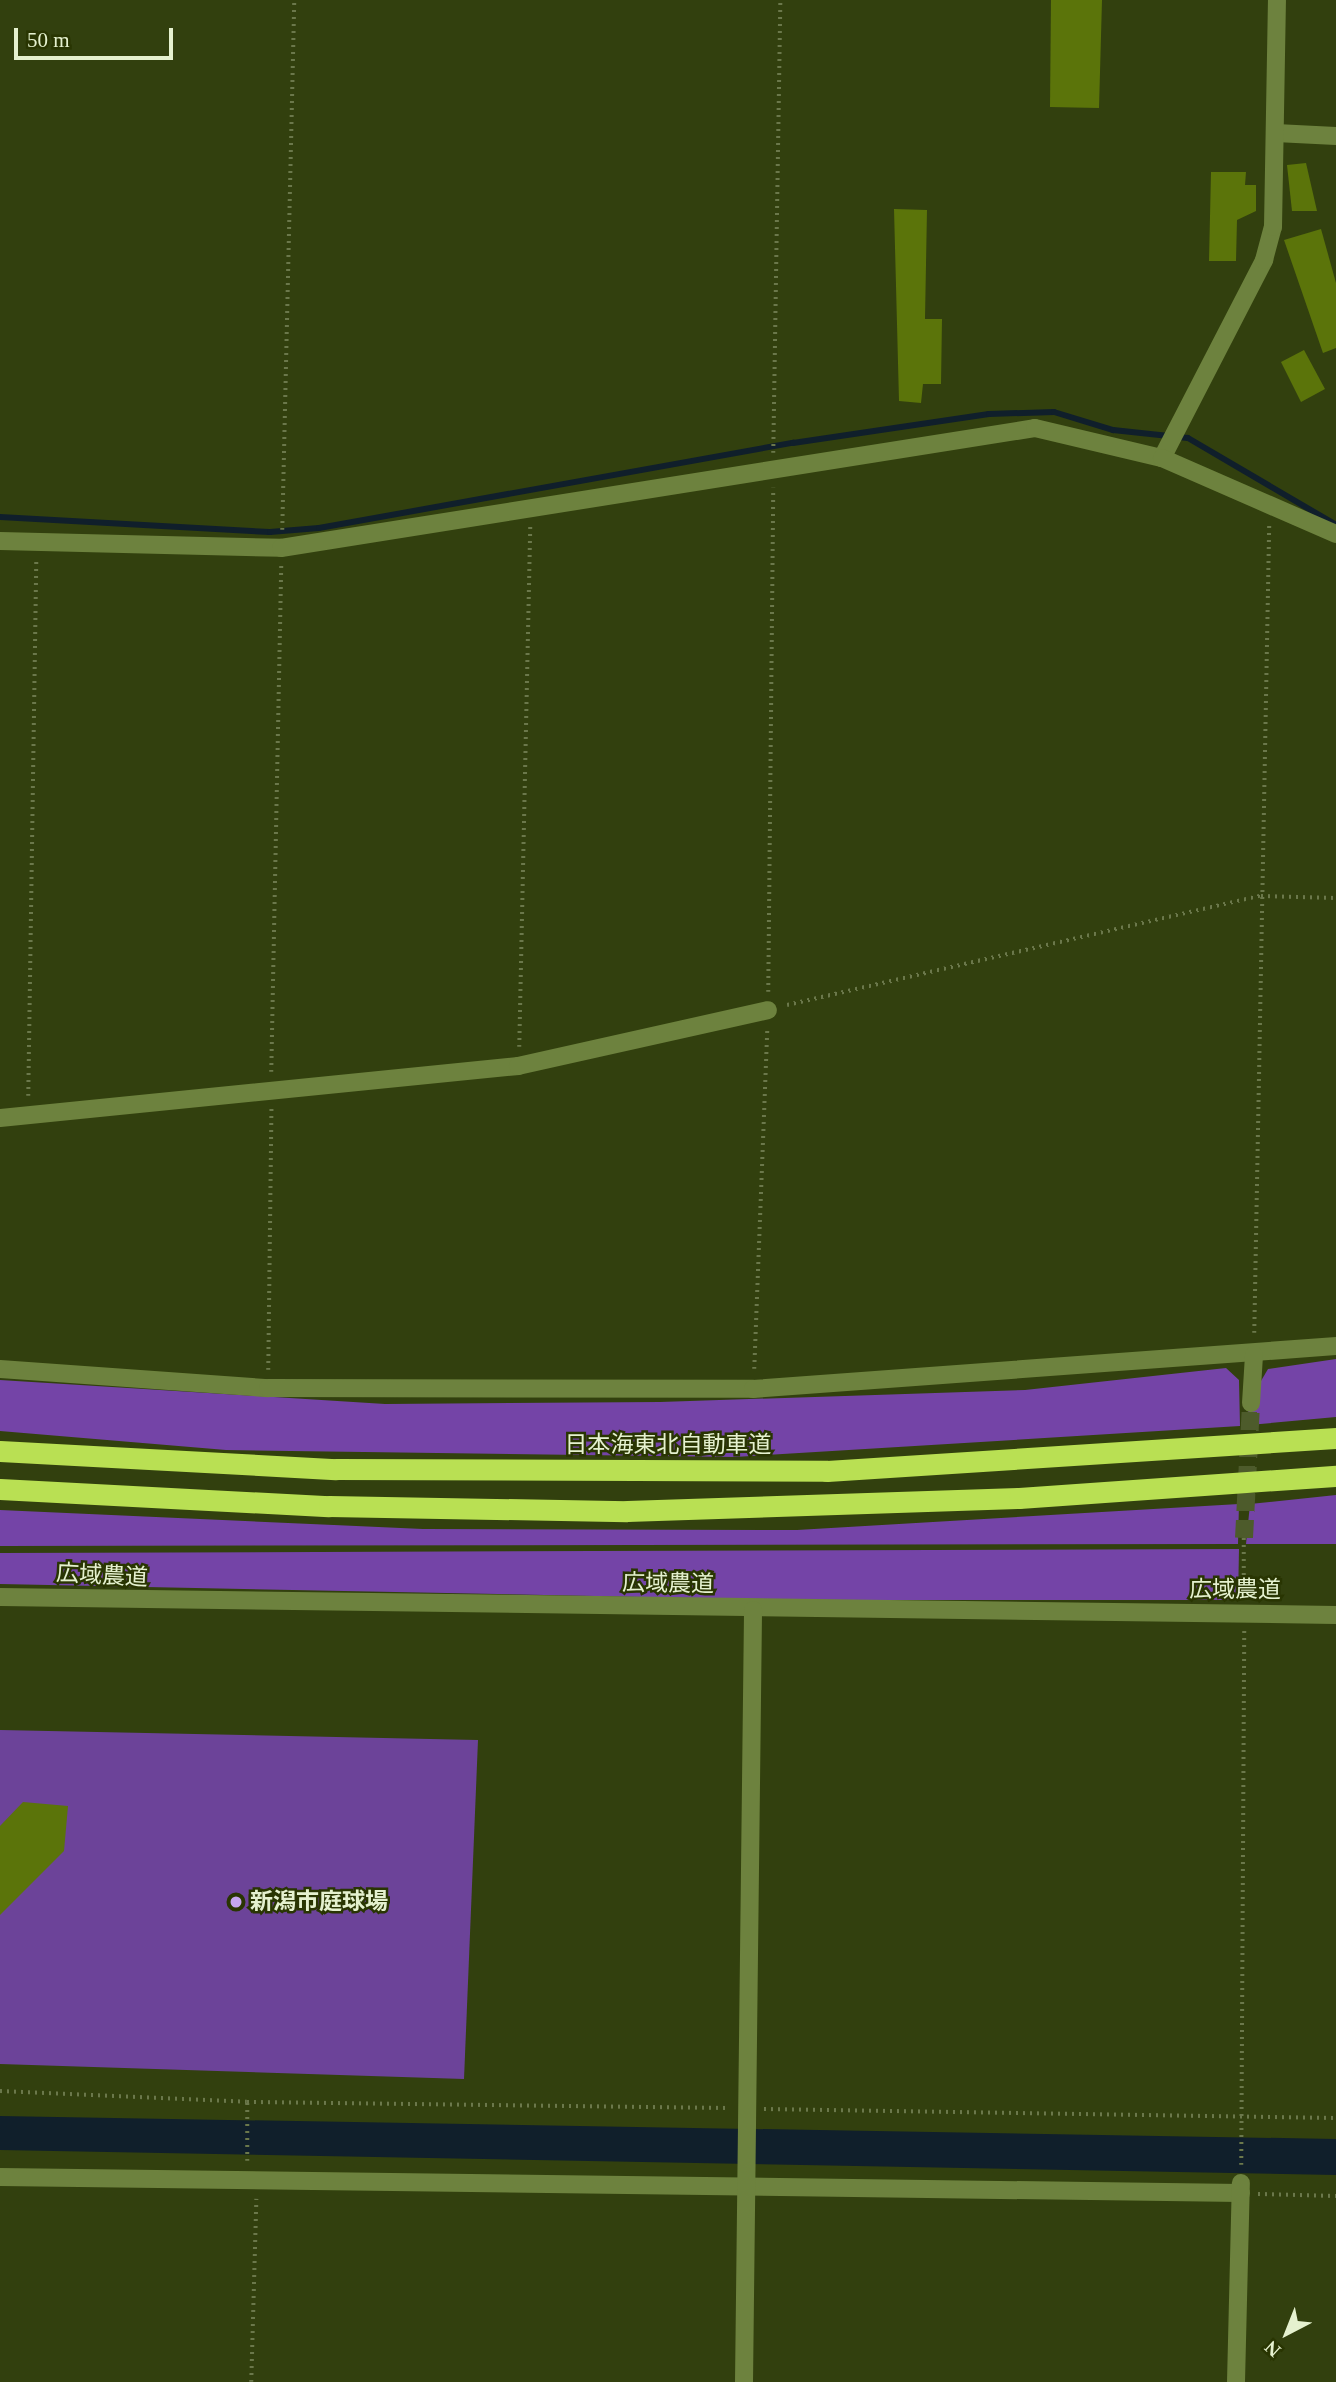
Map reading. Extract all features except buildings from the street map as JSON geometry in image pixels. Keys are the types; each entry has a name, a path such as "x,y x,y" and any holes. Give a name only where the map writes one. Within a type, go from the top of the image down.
{"highway":[{"name":"日本海東北自動車道","path":"0,1451 336,1469 799,1471 1336,1438"},
{"path":"0,1489 329,1506 627,1511 1006,1499 1336,1476"}],"street":[{"path":"1162,458 1264,260 1273,227 1278,0"},
{"path":"1276,133 1336,136"},
{"path":"0,541 281,548 1035,428 1162,458 1269,502 1328,522 1336,534"},
{"path":"0,1118 519,1066 768,1010"},
{"path":"0,1369 268,1388 753,1389 1254,1355 1336,1346"},
{"path":"1251,1403 1254,1355"},
{"name":"広域農道","path":"0,1597 753,1610 1336,1615"},
{"path":"744,2382 753,1610"},
{"path":"0,2177 252,2172 747,2182 1241,2187 1236,2382"}],"path":[{"path":"268,1388 281,548 294,0"},
{"path":"753,1389 768,1010 780,0"},
{"path":"1254,1355 1269,502"},
{"path":"519,1066 530,510"},
{"path":"28,1115 37,542"},
{"path":"768,1010 1261,896 1336,898"},
{"path":"1244,1538 1241,2187 1336,2196"},
{"path":"0,2091 247,2102 747,2113 1240,2115 1336,2118"},
{"path":"247,2102 252,2172 251,2382"}],"shaded area":[{"path":"1336,1359 1336,1417 1249,1425 1248,1403 1268,1369"},
{"path":"1226,1368 1239,1380 1240,1426 735,1457 226,1450 0,1431 0,1380 385,1404 660,1402 1025,1390"},
{"path":"1336,1495 1336,1544 1246,1544 1250,1504"},
{"path":"1239,1504 1238,1544 0,1546 0,1510 423,1529 797,1530"},
{"path":"1239,1549 1238,1600 792,1600 0,1584 0,1553"},
{"name":"新潟市庭球場","path":"0,1730 478,1740 464,2079 0,2064"}],"water":[{"path":"0,2116 1336,2139 1336,2175 0,2150"}],"waterway":[{"path":"0,517 270,532 319,528 793,443 989,414 1054,412 1113,430 1188,438 1336,525"}],"tunnel":[{"path":"1244,1538 1251,1403"}],"place":[{"name":"新潟市庭球場","path":"236,1902"}]}
